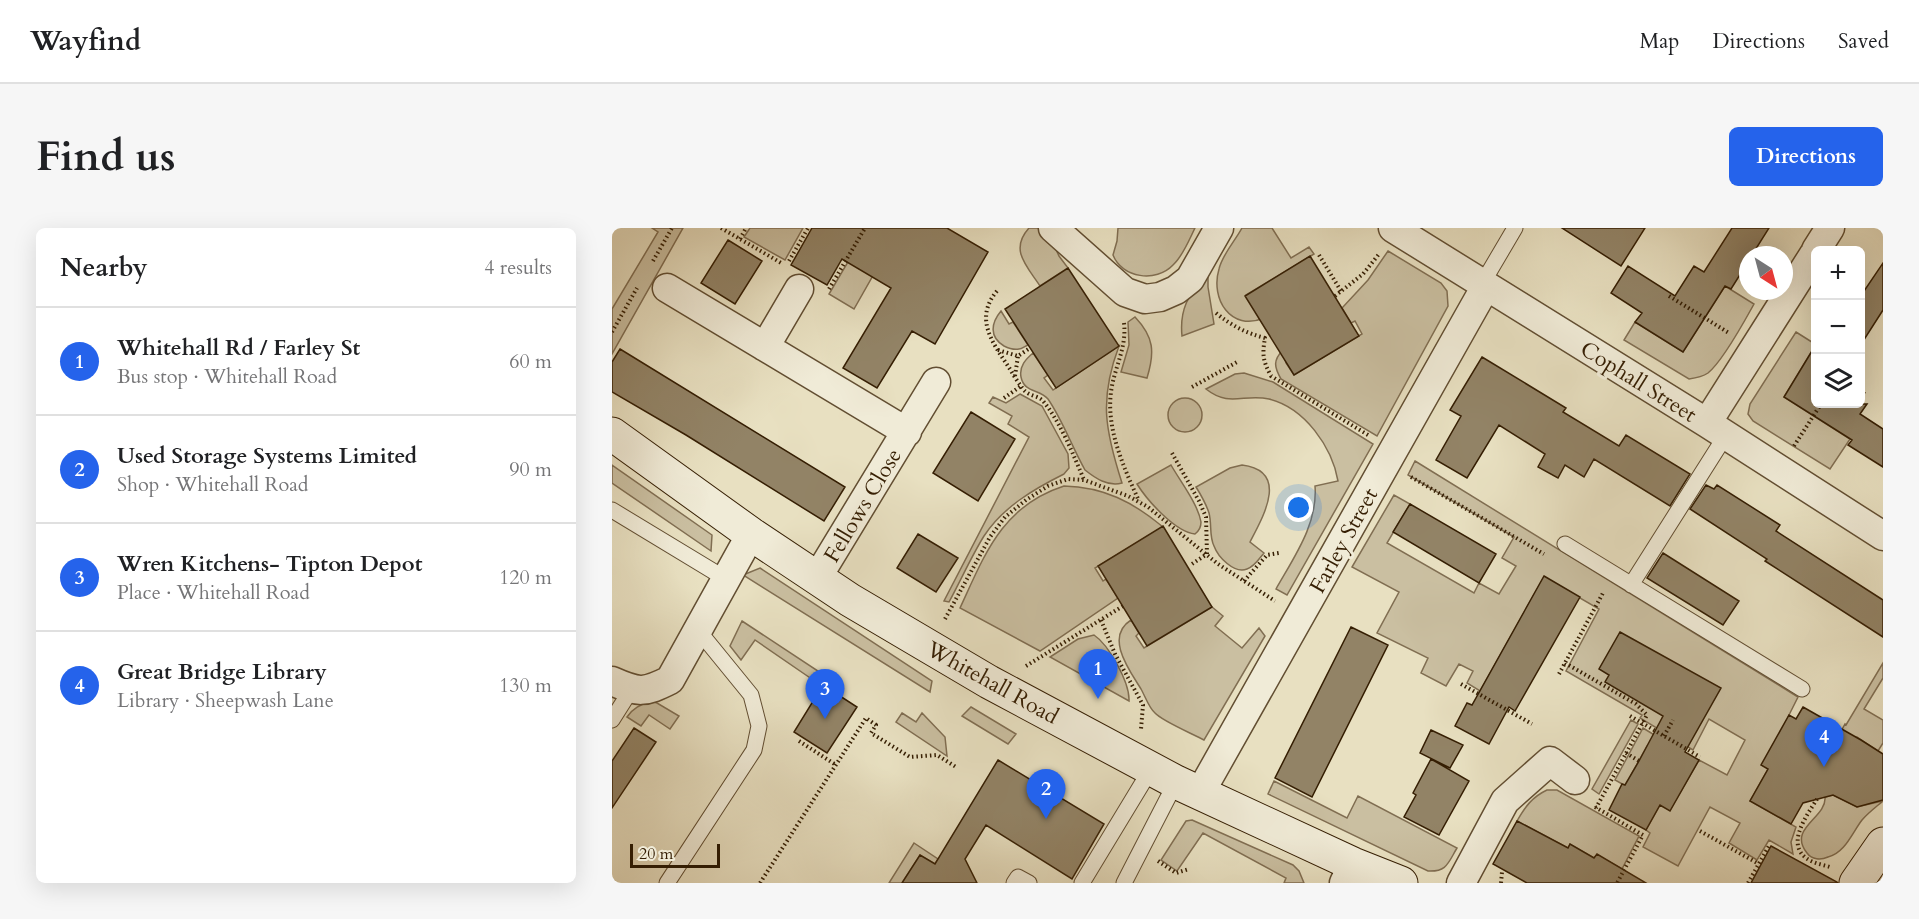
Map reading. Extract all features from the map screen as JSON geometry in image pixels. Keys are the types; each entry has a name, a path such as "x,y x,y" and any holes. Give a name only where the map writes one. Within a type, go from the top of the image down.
{"main road":[{"name":"Whitehall Road","path":"612,434 751,534 850,600 989,682 1348,873 1401,883"},
{"path":"1847,876 1883,843"}],"street":[{"path":"1053,228 1125,292 1145,299 1160,297 1176,290 1190,279 1220,228"},
{"path":"1819,246 1830,228"},
{"name":"Cophall Street","path":"1387,240 1484,285 1717,429 1883,536"},
{"path":"1717,429 1811,260"},
{"path":"765,347 792,278"},
{"name":"Farley Street","path":"1176,781 1484,285"},
{"name":"Fellows Close","path":"667,288 907,432"},
{"name":"Fellows Close","path":"817,578 936,382"},
{"path":"621,686 649,690 670,680 751,534"},
{"path":"1461,883 1505,801 1550,761 1582,792"}],"lane":[{"path":"1484,285 1515,228"},
{"path":"1631,585 1717,429"},
{"path":"612,510 726,579"},
{"path":"1565,544 1802,688"},
{"path":"667,883 754,750 759,726 751,696 698,630"},
{"path":"612,720 621,686"},
{"path":"1082,883 1176,781"},
{"path":"1124,883 1176,781"},
{"path":"1014,883 1018,877 1029,883"}],"path":[{"path":"668,236 672,228"},
{"path":"740,239 746,228"},
{"path":"792,278 808,228"},
{"path":"1335,296 1363,274 1387,240"},
{"path":"1319,255 1341,291"},
{"path":"997,291 987,307 985,319 991,341 1025,391 1042,399 1070,447 1084,480"},
{"path":"1669,296 1735,337"},
{"path":"1216,313 1234,327 1265,338 1262,353 1264,364 1271,376 1369,435"},
{"path":"1123,314 1125,336 1111,393 1111,410 1124,468 1139,502"},
{"path":"1015,377 1018,356 1030,348"},
{"path":"997,349 1018,356"},
{"path":"1192,387 1237,362"},
{"path":"1004,398 1021,386"},
{"path":"1789,454 1818,408"},
{"path":"1172,453 1206,517 1207,554"},
{"path":"1408,475 1544,554"},
{"path":"944,622 990,537 1005,517 1048,486 1068,479 1084,480 1128,496 1148,507 1207,554 1277,603"},
{"path":"1244,581 1267,555 1279,553"},
{"path":"1191,564 1207,554"},
{"path":"1559,674 1605,589"},
{"path":"1025,666 1123,606"},
{"path":"1101,620 1115,654 1143,705 1141,729"},
{"path":"1565,663 1636,704 1647,715 1596,808"},
{"path":"1461,684 1532,724"},
{"path":"1630,716 1700,757"},
{"path":"760,883 866,718 876,725 871,733 910,758 937,755 956,766"},
{"path":"1664,736 1673,720"},
{"path":"799,741 836,765"},
{"path":"1626,753 1639,760"},
{"path":"1582,792 1596,808 1643,835 1617,883"},
{"path":"1816,799 1797,834 1802,854 1811,861 1847,876"},
{"path":"1700,831 1759,864"},
{"path":"1748,883 1770,844"},
{"path":"1162,851 1156,860 1176,873 1189,869"},
{"path":"1501,883 1502,872"}],"shaded area":[{"path":"652,228 683,228 612,354 612,309 658,232"},
{"path":"750,228 803,228 785,260 744,237"},
{"path":"868,228 900,228 854,309 829,294"},
{"path":"1029,228 1046,228 1059,256 1068,268 1040,286 1020,251 1023,236"},
{"path":"1118,228 1195,228 1177,261 1166,271 1149,276 1131,273 1117,263 1113,255"},
{"path":"1242,228 1272,228 1291,258 1309,247 1314,254 1246,295 1264,318 1252,321 1233,317 1226,310 1218,291 1217,280 1221,264"},
{"path":"1388,251 1441,283 1447,291 1448,306 1377,436 1281,379 1276,364 1277,357 1283,350 1286,363 1294,375 1362,334 1355,321 1351,323 1342,308 1368,280"},
{"path":"1208,270 1208,287 1214,324 1182,336 1184,308"},
{"path":"1725,286 1739,295 1739,300 1748,300 1754,304 1727,351 1714,367 1699,377 1689,379 1624,340 1635,322 1683,352"},
{"path":"1001,311 1009,324 1013,322 1028,345 1020,349 1011,349 999,342 993,330 995,320"},
{"path":"1135,317 1146,331 1151,345 1152,353 1147,378 1121,372 1129,345 1128,322"},
{"path":"1796,332 1811,341 1811,353 1784,397 1850,439 1830,469 1753,421 1748,414 1750,404"},
{"path":"1119,346 1109,382 1107,414 1108,430 1122,483 1112,484 1097,479 1085,470 1048,399 1025,386 1021,377 1021,369 1033,353 1048,375 1044,378 1053,390"},
{"path":"1244,373 1273,382 1373,444 1287,595 1276,589 1309,527 1313,514 1315,486 1338,481 1330,455 1323,442 1305,420 1294,411 1269,399 1222,398 1206,389 1235,374"},
{"path":"1020,394 1042,406 1068,454 1069,468 1064,474 1020,500 1000,516 984,536 949,602 944,601 1029,437 1008,424 1012,416 989,403 993,397 1006,403"},
{"path":"1185,398 1197,403 1202,415 1197,427 1185,432 1173,427 1168,415 1173,403"},
{"path":"1415,461 1798,697 1768,769 1750,801 1796,827 1791,842 1793,854 1769,840 1757,860 1729,843 1740,823 1710,807 1678,866 1643,847 1650,833 1646,830 1660,805 1670,810 1699,760 1727,775 1745,740 1709,719 1693,750 1640,718 1642,715 1566,671 1599,609 1544,577 1480,691 1467,683 1473,671 1459,664 1446,686 1421,673 1428,658 1377,633 1399,592 1352,567 1394,495 1410,504 1387,543 1474,593 1479,583 1499,594 1516,566 1502,558 1514,537 1408,475"},
{"path":"612,465 712,535 711,551 612,483"},
{"path":"1171,465 1193,500 1199,515 1201,526 1195,534 1170,522 1137,484"},
{"path":"1242,465 1257,469 1265,476 1269,485 1269,496 1266,508 1250,542 1264,553 1252,566 1242,570 1227,564 1216,550 1212,542 1209,513 1196,487 1230,468"},
{"path":"1064,486 1105,493 1129,503 1163,527 1095,568 1103,581 1106,579 1118,598 1040,651 960,608 988,551 1010,519 1043,495"},
{"path":"760,568 932,681 930,692 743,575"},
{"path":"1212,607 1223,616 1215,626 1242,648 1259,628 1265,636 1204,740 1164,720 1153,711 1126,664 1119,645 1123,627 1131,620 1139,633 1136,636 1144,648"},
{"path":"742,621 824,675 819,684 755,640 741,660 730,646"},
{"path":"1094,635 1106,647 1117,665 1126,684 1129,701 1050,657 1078,639"},
{"path":"1883,663 1883,678 1864,709 1883,720 1883,743 1878,751 1857,737 1832,748 1845,724"},
{"path":"651,701 679,716 670,729 649,715 641,726 627,717 637,707"},
{"path":"971,707 1016,734 1008,744 962,716"},
{"path":"902,713 916,722 922,713 945,737 947,756 896,722"},
{"path":"1631,720 1638,724 1599,794 1592,789"},
{"path":"1643,728 1661,739 1647,746 1631,775 1633,790 1615,780"},
{"path":"1274,781 1347,818 1358,796 1457,848 1443,868 1428,871 1268,794"},
{"path":"1547,790 1557,790 1639,836 1622,869 1597,855 1594,858 1570,844 1568,848 1517,821 1529,803"},
{"path":"1833,795 1857,807 1882,801 1883,798 1883,801 1869,812 1839,851 1825,858 1814,858 1807,853 1802,844 1804,830 1820,811 1825,797"},
{"path":"1192,820 1293,865 1299,871 1304,883 1284,883 1286,878 1203,833 1177,871 1161,860 1186,821"},
{"path":"914,843 938,859 935,864 920,855 902,883 889,883"}],"building":[{"path":"812,228 947,228 988,252 935,344 912,331 877,388 843,368 891,288 842,259 827,285 791,265"},
{"path":"1562,228 1645,228 1621,266"},
{"path":"1732,228 1769,228 1758,246 1739,246 1739,276 1731,289 1725,286 1683,352 1635,322 1642,313 1611,293 1628,266 1675,296 1694,266 1704,272"},
{"path":"728,240 762,261 735,304 701,283"},
{"path":"1310,256 1359,336 1294,375 1245,296"},
{"path":"1883,263 1883,310 1865,338 1865,300 1865,290"},
{"path":"1068,268 1119,346 1056,388 1005,309"},
{"path":"620,349 845,487 824,521 612,392 612,362"},
{"path":"1811,353 1811,408 1864,408 1860,414 1883,429 1883,467 1848,445 1852,440 1784,397"},
{"path":"1482,357 1566,408 1563,412 1619,446 1626,435 1690,474 1670,506 1594,459 1584,477 1565,465 1558,478 1538,467 1545,454 1499,425 1467,478 1436,460 1461,416 1450,410"},
{"path":"971,412 1015,439 978,501 933,473"},
{"path":"1706,485 1714,489 1717,485 1780,525 1776,531 1883,600 1883,637 1765,561 1767,559 1690,509"},
{"path":"1410,504 1496,554 1479,583 1393,532"},
{"path":"1163,526 1212,607 1147,646 1098,566"},
{"path":"918,534 958,558 936,592 897,568"},
{"path":"1663,553 1739,601 1723,625 1647,578"},
{"path":"1544,576 1580,597 1515,711 1509,707 1489,744 1455,726 1467,703 1472,705"},
{"path":"1351,627 1388,645 1312,797 1275,778"},
{"path":"1620,632 1721,688 1685,752 1699,760 1670,811 1660,805 1646,830 1609,810 1663,716 1605,682 1609,675 1599,669"},
{"path":"823,685 857,707 827,753 794,732"},
{"path":"1803,707 1883,754 1883,800 1857,807 1833,795 1803,803 1791,824 1750,801 1768,769 1761,765 1789,715 1796,719"},
{"path":"634,728 656,742 612,808 612,761"},
{"path":"1431,730 1463,745 1450,768 1420,753"},
{"path":"1431,759 1469,781 1439,835 1404,817 1416,795 1413,793"},
{"path":"998,760 1104,824 1072,879 986,825 965,859 977,883 902,883 920,855 935,864"},
{"path":"1517,821 1568,848 1570,844 1594,858 1597,854 1646,883 1527,883 1493,864"},
{"path":"1771,846 1837,882 1838,883 1751,883"}],"place":[{"name":"Whitehall Rd / Farley St","path":"1098,699"},
{"name":"Wren Kitchens- Tipton Depot","path":"825,719"},
{"name":"Great Bridge Library","path":"1824,767"},
{"name":"Used Storage Systems Limited","path":"1046,819"}]}
